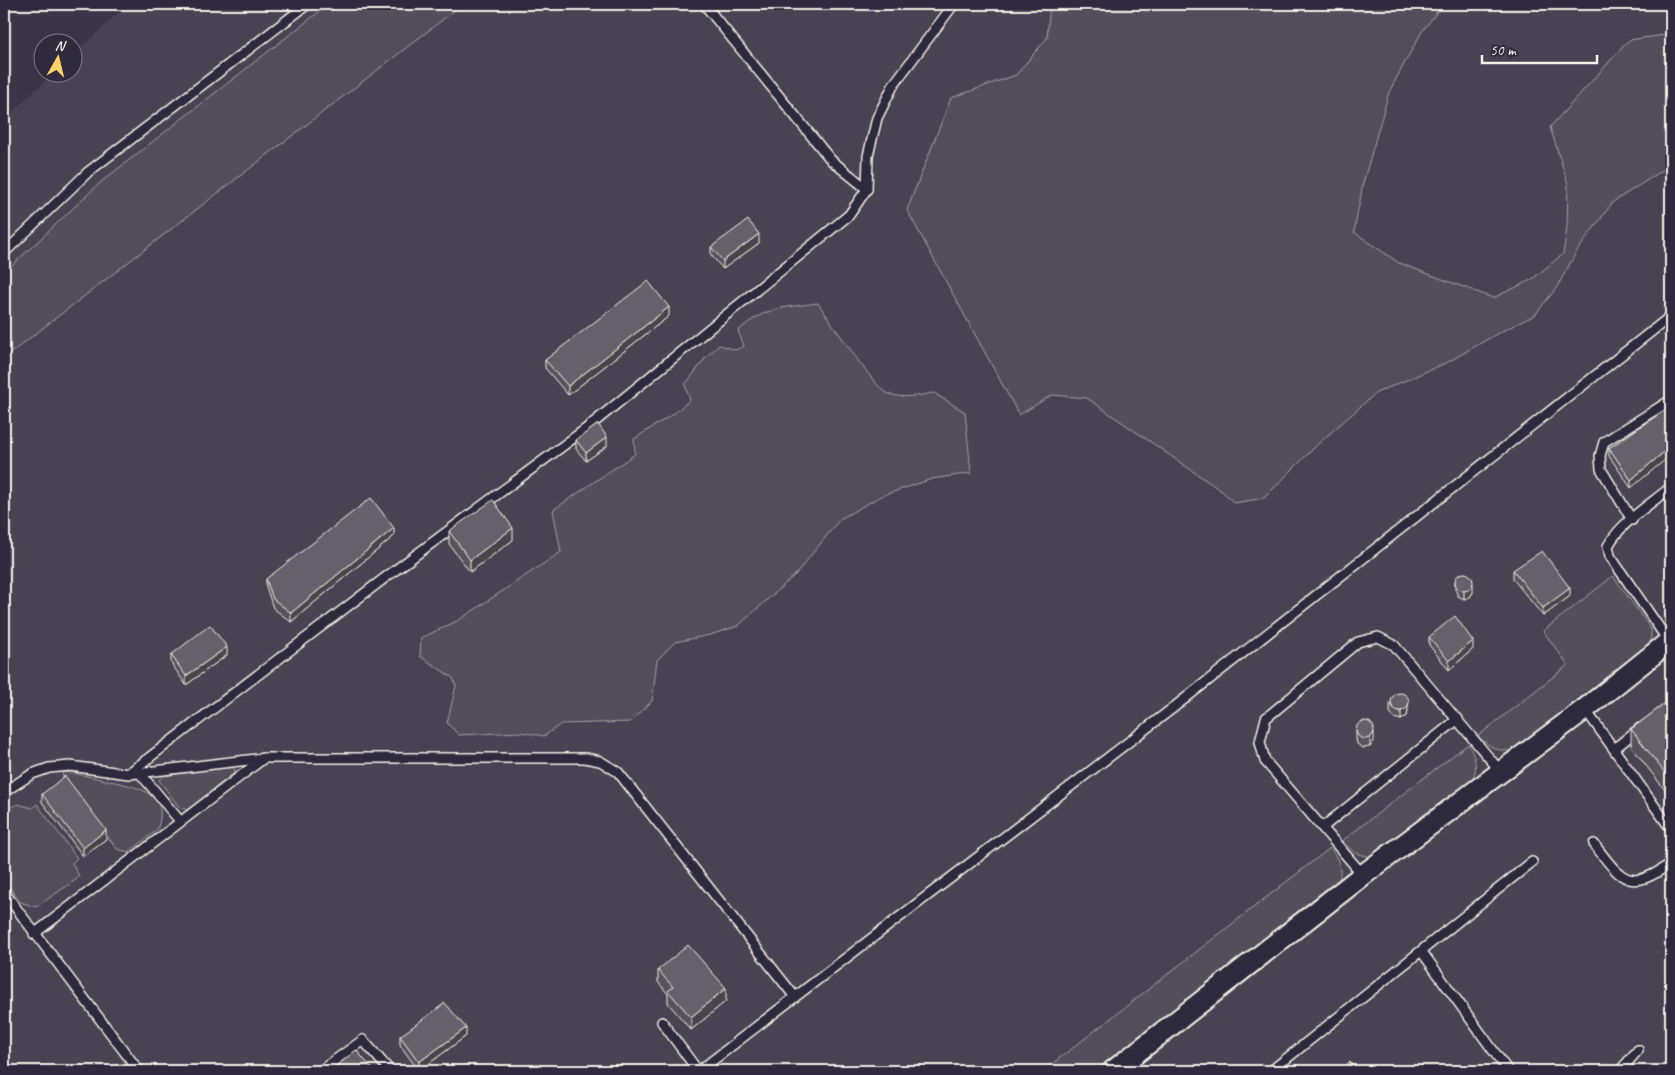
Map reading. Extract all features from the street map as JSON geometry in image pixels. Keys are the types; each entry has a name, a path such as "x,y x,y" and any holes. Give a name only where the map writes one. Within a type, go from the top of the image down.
{"street":[{"path":"1113,1071 1363,875 1585,709 1670,641"}],"lane":[{"path":"4,253 88,172 308,4"},
{"path":"704,4 831,160 867,189"},
{"path":"129,774 386,577 587,428 849,215 867,189 868,156 877,118 894,84 954,4"},
{"path":"662,1022 699,1071 1173,708 1671,316"},
{"path":"1632,520 1602,469 1600,456 1604,442 1671,400"},
{"path":"1670,641 1610,556 1608,546 1612,539 1632,520 1671,487"},
{"path":"1363,875 1265,761 1260,742 1266,718 1358,642 1378,637 1394,645 1501,772"},
{"path":"1585,709 1671,829"},
{"path":"1323,827 1458,719"},
{"path":"1614,749 1650,720"},
{"path":"4,792 32,774 49,768 70,766 129,774 264,758 585,758 600,761 618,772 795,997"},
{"path":"34,934 264,758"},
{"path":"139,772 180,821"},
{"path":"1594,844 1617,874 1627,879 1638,879 1657,873 1671,863"},
{"path":"1271,1071 1285,1068 1532,862"},
{"path":"4,892 139,1071"},
{"path":"1422,952 1508,1071"},
{"path":"320,1071 363,1040 390,1071"},
{"path":"1620,1071 1638,1050"}],"shaded area":[{"path":"128,4 1671,4 1671,1071 4,1071 4,120 44,82 82,82 82,47"},
{"path":"329,4 463,4 4,358 4,273 101,182"},
{"path":"1050,4 1443,4 1421,33 1389,92 1363,183 1354,232 1399,263 1493,298 1531,280 1563,254 1567,228 1568,184 1550,127 1629,40 1671,34 1671,165 1613,202 1577,251 1557,287 1535,315 1500,332 1448,362 1376,393 1319,443 1264,498 1234,503 1223,492 1087,398 1052,395 1019,415 907,210 951,98 1016,75 1047,38"},
{"path":"818,303 862,366 887,393 904,397 934,393 965,412 971,473 932,479 881,496 840,519 796,574 738,626 710,635 675,642 657,660 652,701 630,722 561,724 544,736 520,732 459,735 447,723 456,686 453,678 420,656 421,638 459,620 561,552 553,510 635,454 634,439 673,414 690,400 685,385 707,356 719,345 736,350 744,346 738,331 766,312 785,307"},
{"path":"1613,576 1651,629 1651,642 1514,750 1499,750 1486,743 1478,736 1568,665 1543,631"},
{"path":"1468,744 1473,753 1475,763 1475,772 1471,782 1371,857 1355,853 1342,841"},
{"path":"231,766 235,770 233,774 187,810 179,807 159,780 163,776"},
{"path":"62,772 127,785 147,793 155,799 159,807 160,817 157,830 129,852 117,849 63,778"},
{"path":"18,804 32,808 37,804 77,858 72,863 79,876 77,879 36,907 20,902 4,880 4,810"},
{"path":"1330,848 1337,858 1340,869 1339,879 1334,890 1100,1071 1043,1071"}],"building":[{"path":"748,220 759,234 723,261 711,247"},
{"path":"648,281 669,307 568,386 545,360"},
{"path":"1671,406 1671,446 1631,480 1609,448"},
{"path":"598,424 607,437 586,453 576,440"},
{"path":"371,498 394,528 291,613 273,599 266,579"},
{"path":"493,500 513,528 470,560 449,531"},
{"path":"1542,551 1570,588 1543,608 1513,570"},
{"path":"1464,573 1470,576 1473,582 1470,588 1464,591 1458,588 1455,582 1458,576"},
{"path":"1455,616 1473,641 1449,661 1429,637"},
{"path":"210,625 227,647 186,676 171,655"},
{"path":"1400,693 1406,696 1409,702 1406,708 1400,711 1394,708 1391,702 1394,696"},
{"path":"1671,699 1671,781 1631,729"},
{"path":"1365,721 1371,724 1374,730 1371,736 1365,739 1359,736 1356,730 1359,724"},
{"path":"65,776 106,830 83,848 42,794"},
{"path":"688,945 726,988 691,1017 668,991 673,987 658,970"},
{"path":"445,1003 466,1028 419,1062 400,1036"},
{"path":"356,1050 374,1071 331,1071"},
{"path":"1350,1062 1357,1071 1338,1071"}]}
